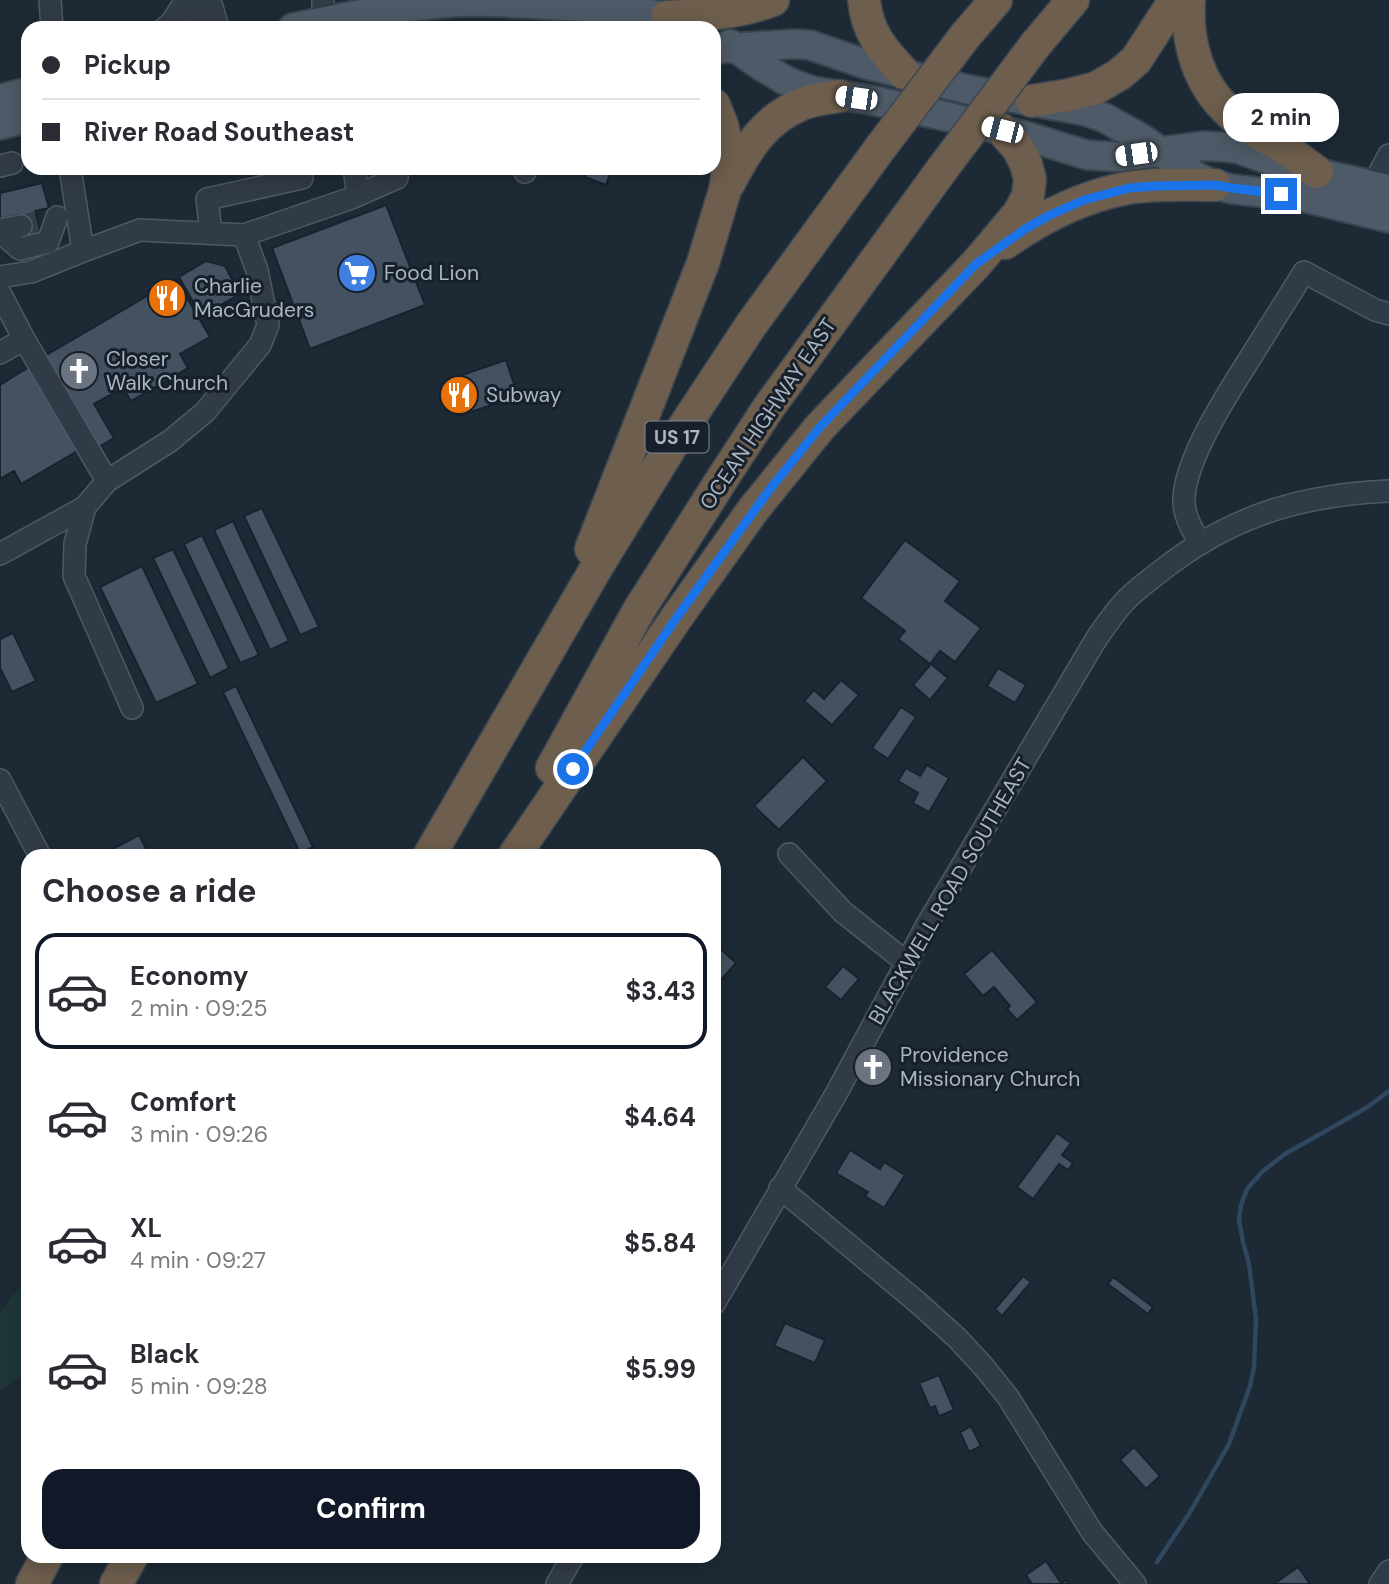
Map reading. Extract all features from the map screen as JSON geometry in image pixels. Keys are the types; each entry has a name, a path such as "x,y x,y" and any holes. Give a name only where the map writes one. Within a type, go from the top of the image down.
{"highway":[{"path":"667,17 735,11 773,0"},
{"path":"864,0 872,33 885,53 904,73"},
{"name":"US 17","path":"433,849 591,577 670,448 751,325 881,146 996,0"},
{"name":"OCEAN HIGHWAY EAST","path":"510,849 639,610 769,407 1035,44 1073,0"},
{"path":"1032,101 1096,88 1120,74 1136,60 1175,0"},
{"path":"1189,0 1191,44 1196,62 1213,94 1230,113 1317,172"},
{"path":"725,190 758,134 804,103 840,96"},
{"path":"495,741 588,556 703,263 725,190 729,166 721,122"},
{"path":"519,849 677,617 754,510 820,427 976,264 1018,213 1027,196 1030,179 1018,148 1002,130"},
{"path":"976,264 1025,229 1084,200 1129,188 1215,185"},
{"path":"116,1584 128,1563"}],"main road":[{"path":"305,21 323,11 412,3 498,1 560,3 667,17 679,21"},
{"path":"432,21 544,16 558,10 560,3"},
{"path":"721,44 810,45 868,65 970,90 1085,111 1105,118 1141,138 1197,177 1215,185 1302,197 1389,218"},
{"path":"721,44 796,85 813,91 871,100 1002,130 1087,155 1119,157 1203,146 1224,147 1240,149 1283,165 1381,187"},
{"path":"0,99 21,94"},
{"path":"0,125 21,120"}],"street":[{"path":"50,0 52,21"},
{"path":"173,21 186,0"},
{"path":"191,0 196,21"},
{"path":"209,0 216,21"},
{"path":"1381,187 1389,155"},
{"path":"65,175 32,223 83,251"},
{"path":"211,232 207,199 293,175"},
{"path":"301,175 310,212"},
{"path":"355,175 358,195"},
{"path":"0,278 31,272 140,230 244,235 358,195 397,178 397,175"},
{"path":"0,554 85,506 107,481 170,440 205,412 260,345 268,325 257,270 244,235"},
{"path":"1200,543 1185,515 1184,498 1188,477 1202,441 1228,393 1304,272 1375,310 1389,314"},
{"path":"0,293 107,481"},
{"path":"0,354 24,339"},
{"name":"BLACKWELL ROAD SOUTHEAST","path":"721,1292 836,1094 928,923 1096,641 1128,598 1200,543 1249,518 1319,498 1389,491"},
{"path":"85,506 75,544 74,576 132,708"},
{"path":"0,780 36,849"},
{"path":"789,854 843,912 906,963"},
{"path":"780,1188 915,1301 957,1338 983,1366 1007,1397 1092,1532 1135,1584"},
{"path":"557,1584 569,1563"},
{"path":"1380,1584 1389,1571"}],"green space":[{"path":"21,1281 21,1376 0,1390 0,1312 19,1288"}],"building":[{"path":"586,175 610,175 606,185"},
{"path":"42,183 49,208 35,211 41,236 24,240 18,215 0,219 0,193"},
{"path":"386,205 425,305 310,349 272,248"},
{"path":"206,261 225,266 240,294 201,316 179,277"},
{"path":"176,279 210,337 180,354 188,368 131,401 123,388 94,404 114,438 97,448 43,357"},
{"path":"506,360 518,396 459,416 447,380"},
{"path":"29,367 79,450 21,484 14,471 0,479 0,385"},
{"path":"262,508 319,627 300,635 244,516"},
{"path":"233,521 289,641 270,650 214,530"},
{"path":"202,535 259,655 240,663 184,544"},
{"path":"905,540 960,581 945,601 981,628 955,662 940,651 930,664 898,639 905,631 861,598"},
{"path":"173,549 229,668 210,678 153,558"},
{"path":"142,566 198,684 156,703 100,587"},
{"path":"13,633 36,681 12,692 0,668 0,639"},
{"path":"931,664 948,678 930,700 913,685"},
{"path":"998,668 1026,685 1015,703 987,686"},
{"path":"841,680 859,695 832,725 804,701 814,690 824,699"},
{"path":"236,686 313,847 298,849 223,692"},
{"path":"901,707 916,717 888,759 872,748"},
{"path":"803,757 827,781 779,830 754,806"},
{"path":"927,765 949,778 929,812 913,803 918,793 898,781 906,768 920,776"},
{"path":"139,835 146,849 112,849"},
{"path":"721,949 736,963 721,980"},
{"path":"992,950 1037,1002 1017,1020 1007,1009 1010,1006 994,987 983,996 964,974"},
{"path":"843,966 859,979 841,1000 825,987"},
{"path":"1057,1133 1071,1143 1062,1155 1073,1163 1068,1170 1059,1164 1033,1199 1017,1187"},
{"path":"850,1150 880,1169 884,1162 905,1175 884,1208 865,1196 868,1192 836,1173"},
{"path":"1023,1276 1031,1282 1002,1316 995,1309"},
{"path":"1113,1277 1153,1307 1148,1314 1108,1284"},
{"path":"785,1323 825,1340 815,1363 774,1346"},
{"path":"939,1375 954,1410 939,1416 935,1406 930,1408 919,1383"},
{"path":"971,1426 981,1446 969,1452 960,1432"},
{"path":"1134,1447 1160,1476 1146,1489 1120,1460"},
{"path":"1046,1561 1061,1583 1066,1580 1068,1584 1032,1584 1026,1575"},
{"path":"1298,1567 1310,1584 1274,1584"}],"waterway":[{"path":"1157,1562 1189,1514 1229,1444 1250,1386 1254,1367 1256,1319 1249,1264 1239,1220 1247,1189 1263,1171 1285,1154 1366,1108 1389,1091"}],"tunnel":[{"path":"21,226 37,222"}],"place":[{"name":"Food Lion","path":"357,273"},
{"name":"Charlie MacGruders","path":"167,298"},
{"name":"Closer Walk Church","path":"79,371"},
{"name":"Subway","path":"459,395"},
{"name":"Providence Missionary Church","path":"873,1067"}],"route":[{"path":"573,769 677,617 770,489 820,427 976,264 1025,229 1050,215 1084,200 1129,188 1215,185 1281,194"}]}
